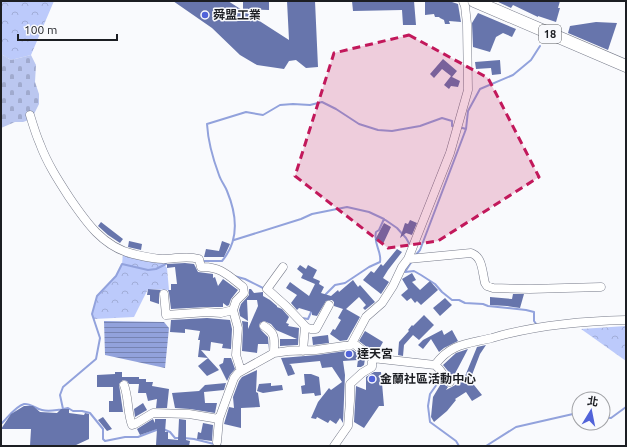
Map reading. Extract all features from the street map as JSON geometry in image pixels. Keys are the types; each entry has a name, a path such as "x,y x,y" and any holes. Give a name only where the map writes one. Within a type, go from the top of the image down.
{"main road":[{"name":"18","path":"474,1 626,66"}],"street":[{"path":"217,442 219,419 234,378 238,373 274,353 351,345 366,318 382,303 393,286 402,267 408,259 450,152 468,90 467,24 463,1"},
{"path":"30,115 40,144 56,177 94,232 120,250 133,254 163,259 192,257 199,259 201,268 212,268 226,273 243,287 244,293 236,300 233,310 238,328 236,355 241,371"},
{"path":"408,259 471,253 480,259 485,283 487,286 493,288 502,287 530,289 601,287"},
{"path":"283,267 267,289 286,306 305,328 316,329 329,305"},
{"path":"164,294 166,315 207,312 221,314 233,310"},
{"path":"435,365 441,357 449,352 463,344 477,340 545,326 626,320"},
{"path":"264,326 274,334 274,353"},
{"path":"303,351 305,328"},
{"path":"353,343 372,358 435,365 444,378 450,382"},
{"path":"334,446 348,426 350,384 362,372 372,366 372,358"},
{"path":"124,385 127,392 129,418 132,425 154,413 189,414 219,419"}],"highlighted area":[{"path":"409,35 488,78 539,177 438,241 388,248 295,176 334,53"}],"green space":[{"path":"1,1 54,1 31,55 11,60 1,54"},
{"path":"1,54 11,60 31,55 36,65 35,82 39,94 39,104 29,120 15,122 1,128"},
{"path":"123,254 161,261 167,268 169,290 148,289 134,317 94,319 92,314 97,296 116,276 122,264"},
{"path":"626,326 626,361 581,329"}],"shaded area":[{"path":"104,321 164,322 169,328 165,368 105,355"}],"building":[{"path":"173,1 228,1 289,40 287,1 315,1 318,67 306,68 296,60 289,61 284,69 257,65 240,55 212,28"},
{"path":"243,1 269,1 269,10 243,9"},
{"path":"352,1 414,1 416,25 403,25 402,10 353,11"},
{"path":"425,1 449,1 458,4 461,22 449,21 450,24 445,24 444,20 439,17 435,17 434,14 425,15"},
{"path":"496,1 560,1 558,8 560,8 556,22 538,17 513,5 511,8"},
{"path":"478,13 516,29 512,37 503,33 496,37 490,52 473,47 472,23"},
{"path":"596,22 617,23 608,50 568,33 570,26"},
{"path":"443,59 457,71 452,77 460,81 458,87 451,86 449,89 444,85 451,76 442,69 434,78 430,74"},
{"path":"500,60 501,74 492,75 491,68 476,69 475,62"},
{"path":"410,220 417,223 412,235 406,233 400,238 405,223 408,224"},
{"path":"101,222 123,239 120,243 98,226"},
{"path":"384,223 391,227 383,244 375,240"},
{"path":"129,241 142,244 141,250 128,247"},
{"path":"222,241 230,244 224,257 204,257 206,249 219,251"},
{"path":"397,249 402,252 383,278 389,282 381,294 363,280 371,271 374,273 381,264 383,266"},
{"path":"167,264 194,264 198,272 213,274 213,278 215,277 218,286 223,279 238,290 231,299 229,305 227,306 223,303 223,307 171,309 168,290 171,290 171,284 177,284 175,267 167,268"},
{"path":"300,265 306,269 308,265 317,270 313,278 320,281 319,284 324,287 321,293 331,296 338,290 339,292 353,280 358,287 360,285 375,302 365,310 363,308 366,305 359,297 346,309 360,317 347,340 340,341 330,334 333,329 335,330 341,320 338,318 343,309 334,306 334,302 332,300 326,301 317,316 312,315 312,312 299,308 297,310 291,303 297,295 286,288 290,282 309,296 315,284 301,278 303,274 297,269"},
{"path":"412,273 416,280 412,282 420,290 430,281 438,290 421,305 417,301 415,303 411,298 407,301 401,295 408,289 402,279"},
{"path":"148,289 161,290 159,294 159,304 150,301 150,295 147,295"},
{"path":"249,289 251,289 254,293 263,292 263,296 282,309 289,317 286,323 289,324 288,326 299,328 298,345 280,346 280,339 297,339 276,330 271,324 264,321 260,323 259,326 268,337 269,350 268,344 258,344 257,353 242,351 242,321 248,322 248,329 258,306 257,300 247,300 248,321 240,316 239,310 241,304 249,295"},
{"path":"513,294 524,294 520,308 490,305 490,297 512,299"},
{"path":"445,298 452,305 440,316 433,308"},
{"path":"424,315 434,325 419,340 413,335 404,345 403,356 398,355 399,342 409,331 408,330 412,325 413,326"},
{"path":"207,318 230,320 232,329 231,349 222,348 223,344 211,342 210,351 201,350 208,358 198,357 200,340 198,340 200,331 185,329 185,333 170,332 171,320"},
{"path":"442,330 444,335 452,330 458,341 439,352 431,339 423,349 418,345 423,340"},
{"path":"365,331 383,342 378,351 374,349 372,351 359,341"},
{"path":"328,335 329,343 313,345 312,337"},
{"path":"486,345 480,354 470,380 482,395 472,401 466,392 455,399 456,400 447,411 434,422 431,417 433,397 442,382 448,387 446,390 463,381 477,347"},
{"path":"468,349 453,377 443,365 456,353"},
{"path":"353,350 365,359 364,365 361,367 357,367 358,360 343,361 345,375 343,423 340,418 336,424 330,420 328,423 317,417 316,419 311,418 318,402 329,388 331,390 342,382 332,367 322,368 320,361 289,364 291,365 295,374 288,376 281,358"},
{"path":"208,358 219,370 207,376 198,366"},
{"path":"224,358 231,358 235,369 227,381 219,365 223,363"},
{"path":"257,370 256,392 258,393 260,407 241,408 241,428 224,424 229,407 234,408 233,397 239,381 242,377"},
{"path":"115,372 122,372 122,377 139,377 139,379 146,379 146,382 153,382 152,386 169,389 167,408 156,408 157,399 148,401 146,393 138,393 139,384 129,384 127,381 123,380 119,384 123,412 109,412 109,401 113,401 113,387 97,387 97,375 115,374"},
{"path":"374,372 381,372 384,406 379,406 364,428 354,422 356,386 366,390 366,377"},
{"path":"304,374 311,374 319,377 321,395 315,396 314,393 302,394 301,386 305,385"},
{"path":"226,383 224,390 204,392 205,403 217,403 215,413 175,408 172,393 199,391 205,385"},
{"path":"271,383 271,386 282,385 283,390 263,393 257,391 259,384"},
{"path":"143,403 147,410 135,417 134,409"},
{"path":"24,406 33,406 40,412 57,413 61,409 69,409 69,413 84,415 85,413 89,414 89,439 74,446 30,446 31,429 1,429 11,414"},
{"path":"103,417 112,429 107,431 98,420"},
{"path":"153,419 155,423 155,419 166,419 165,432 168,432 168,439 178,440 179,419 186,420 186,440 190,441 189,446 156,445 157,429 140,435 137,429"},
{"path":"203,423 213,425 212,441 197,439 198,432 201,433"}],"waterway":[{"path":"459,127 466,129 468,111 480,89 513,75 531,60 540,46"},
{"path":"203,261 222,261 228,253 235,228 233,209 215,163 207,124 246,112 263,115 280,105 310,105 322,102 359,124 378,130 392,131 420,126 442,118 452,121 452,126 455,127"},
{"path":"415,256 420,250 466,129"},
{"path":"234,240 301,219 312,214 347,207 369,212 384,219 397,228 410,245"},
{"path":"324,296 335,285 345,283 369,267 380,262 380,254 375,236 384,219"},
{"path":"63,409 60,395 63,387 96,359 100,338 92,314 97,296 116,276 122,264 148,270 156,269 166,264 165,261"},
{"path":"412,261 405,272 414,271 421,275 435,284 452,300 534,312 534,321 537,325"},
{"path":"234,276 245,279 265,289"},
{"path":"302,318 308,319 312,310"},
{"path":"442,377 430,394 428,406 430,422 456,441 459,446"},
{"path":"1,423 18,407 26,404 45,411 68,408 73,411 90,413 103,429 103,439 105,441 125,437 138,437 159,429"},
{"path":"611,418 626,407"},
{"path":"486,446 516,427 571,414"},
{"path":"163,429 170,432 175,438 180,438"},
{"path":"184,438 222,446"}],"place":[{"name":"舜盟工業","path":"205,15"},
{"name":"達天宮","path":"349,354"},
{"name":"金蘭社區活動中心","path":"372,379"}]}
